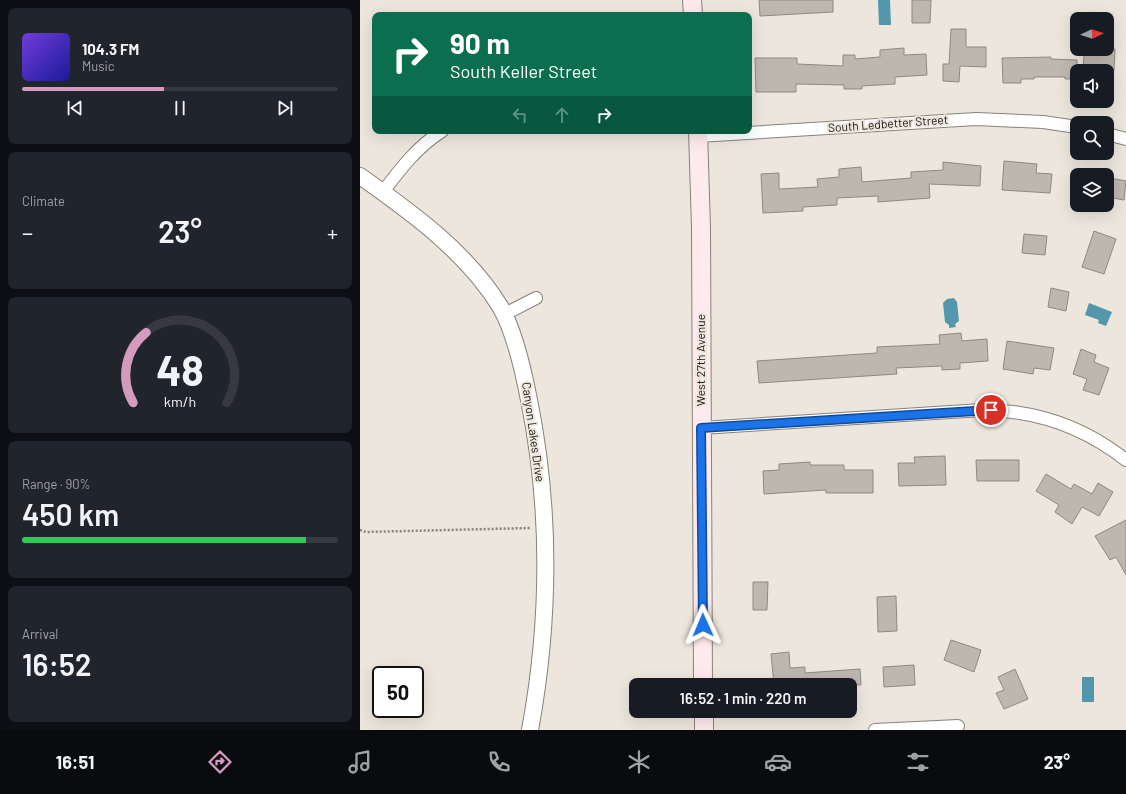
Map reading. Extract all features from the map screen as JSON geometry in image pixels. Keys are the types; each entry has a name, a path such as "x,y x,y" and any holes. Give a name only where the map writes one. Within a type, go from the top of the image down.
{"main road":[{"path":"692,0 693,12"},
{"name":"West 27th Avenue","path":"698,134 701,228 703,678"},
{"path":"704,718 704,730"}],"street":[{"name":"South Ledbetter Street","path":"752,130 976,119 1043,122 1070,126"},
{"path":"383,192 409,158 422,145 438,134"},
{"path":"1114,135 1126,138"},
{"name":"Canyon Lakes Drive","path":"360,176 427,227 470,266 501,308 524,374 535,431 545,528 543,635 538,689 530,730"},
{"path":"504,315 536,298"},
{"path":"701,428 982,410 1021,412 1055,421 1078,430 1092,437 1126,460"},
{"path":"875,730 958,726"}],"path":[{"path":"360,530 366,532 545,528"}],"water":[{"path":"878,0 890,0 891,25 879,25"},
{"path":"954,298 957,302 959,321 955,324 956,327 949,328 949,325 945,322 943,303 947,299"},
{"path":"1089,303 1112,312 1106,326 1098,323 1099,320 1085,315"},
{"path":"1082,677 1094,677 1094,702 1082,702"}],"building":[{"path":"759,0 833,0 833,12 760,16"},
{"path":"912,0 931,0 930,23 912,23"},
{"path":"951,29 966,29 966,47 986,47 986,67 960,66 959,82 943,81 943,64 949,64"},
{"path":"904,48 904,55 926,54 927,75 895,77 895,84 862,86 862,89 844,89 844,85 796,84 796,92 756,92 755,58 797,58 797,64 843,66 843,55 855,55 855,59 880,57 880,50"},
{"path":"1115,49 1114,71 1114,64 1083,64 1084,56 1114,56"},
{"path":"1051,57 1051,59 1077,60 1077,64 1070,64 1070,79 1065,79 1065,77 1034,77 1034,79 1021,79 1021,83 1003,83 1002,58"},
{"path":"1004,161 1037,164 1036,173 1052,174 1050,193 1002,190"},
{"path":"943,162 981,166 980,186 929,184 930,198 878,202 878,196 837,198 837,205 803,207 803,211 763,213 761,174 779,173 779,189 818,187 817,179 839,177 839,169 861,167 862,182 911,178 911,172 943,170"},
{"path":"1114,179 1126,181 1124,200 1114,198"},
{"path":"1094,231 1116,239 1104,274 1082,267"},
{"path":"1024,234 1047,236 1045,255 1022,253"},
{"path":"1051,288 1069,292 1066,311 1048,307"},
{"path":"961,333 962,341 987,339 988,361 960,363 960,369 942,370 942,366 896,368 897,374 759,383 757,361 877,353 877,347 940,344 939,335"},
{"path":"1007,341 1054,348 1050,370 1034,368 1033,374 1003,369"},
{"path":"1081,349 1096,355 1094,362 1109,368 1099,395 1083,390 1087,379 1073,374"},
{"path":"945,456 946,485 899,486 898,463 915,463 914,457"},
{"path":"976,460 1019,460 1019,481 977,481"},
{"path":"810,462 810,465 844,465 844,470 873,470 873,493 826,493 826,490 764,494 763,471 779,470 779,464"},
{"path":"1046,474 1071,489 1074,484 1092,494 1098,483 1113,492 1099,516 1082,507 1072,524 1055,512 1059,505 1036,491"},
{"path":"1126,520 1126,575 1116,557 1110,560 1095,536"},
{"path":"753,582 768,582 767,610 753,610"},
{"path":"896,596 897,631 878,632 877,597"},
{"path":"951,640 981,650 974,672 944,660"},
{"path":"789,652 790,668 805,667 805,673 860,669 861,685 857,685 857,678 773,678 771,654"},
{"path":"914,665 915,685 884,687 883,667"},
{"path":"1015,669 1028,699 1004,709 996,693 1004,690 998,677"}],"route":[{"path":"703,625 701,428 991,410"}]}
